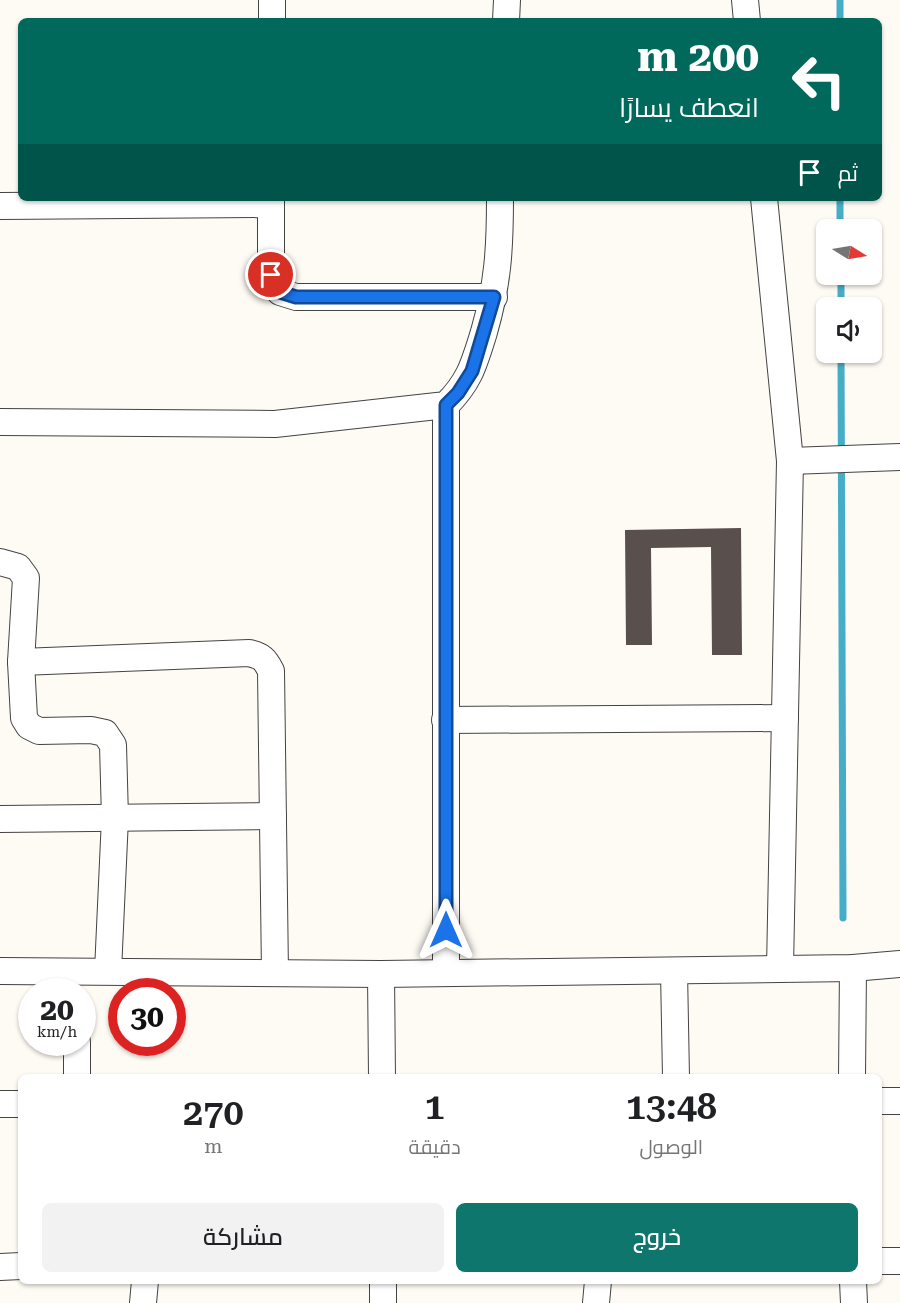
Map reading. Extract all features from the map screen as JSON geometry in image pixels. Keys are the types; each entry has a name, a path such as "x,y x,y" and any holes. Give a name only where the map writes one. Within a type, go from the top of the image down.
{"street":[{"path":"272,0 272,18"},
{"path":"506,18 507,0"},
{"path":"744,0 747,18"},
{"path":"0,206 271,201 271,275 280,292 296,297 494,297"},
{"path":"0,422 275,424 446,405 458,393 472,371 494,297 500,253 500,201"},
{"path":"764,201 789,461 780,968"},
{"path":"446,405 446,973"},
{"path":"789,461 900,457"},
{"path":"0,562 18,567 26,578 21,662 24,718 29,726 39,731 91,730 105,733 113,745 115,818 108,971"},
{"path":"21,662 249,653 265,659 271,671 275,973"},
{"path":"445,720 785,718"},
{"path":"0,819 273,816"},
{"path":"86,978 108,971 381,974 853,968 900,964"},
{"path":"852,1074 853,968"},
{"path":"0,971 53,978"},
{"path":"674,971 676,1074"},
{"path":"381,974 382,1074"},
{"path":"77,1056 77,1074"},
{"path":"882,1101 900,1101"},
{"path":"0,1104 18,1104"},
{"path":"882,1262 900,1261"},
{"path":"0,1267 18,1266"},
{"path":"143,1303 145,1284"},
{"path":"383,1284 383,1303"},
{"path":"596,1303 598,1284"},
{"path":"853,1284 854,1303"}],"building":[{"path":"741,528 742,655 712,655 711,547 651,548 652,645 626,645 625,530"}],"waterway":[{"path":"840,0 840,18"},
{"path":"840,201 840,219"},
{"path":"841,285 841,297"},
{"path":"841,363 843,918"}],"route":[{"path":"271,275 280,292 296,297 494,297 472,371 458,393 446,405 446,930"}]}
